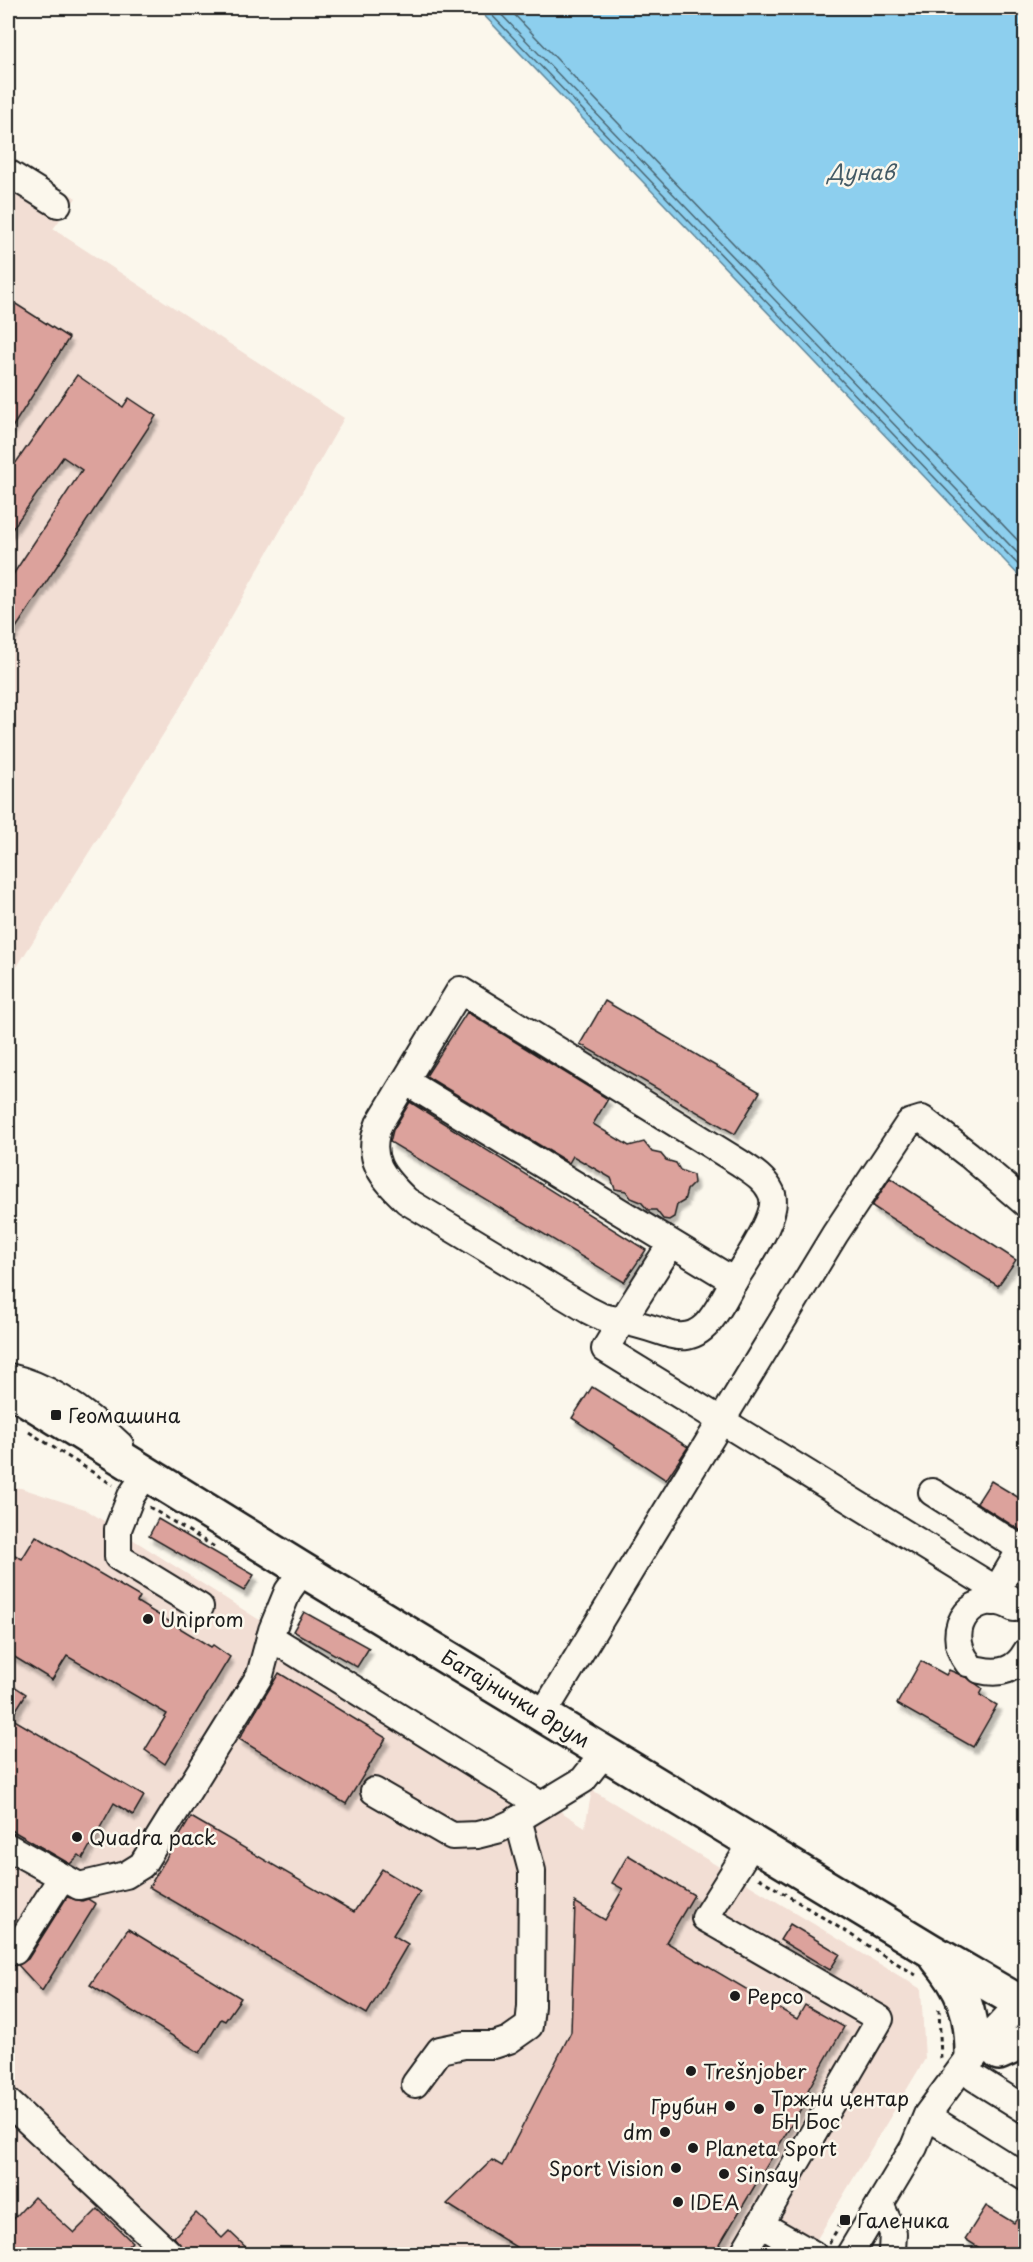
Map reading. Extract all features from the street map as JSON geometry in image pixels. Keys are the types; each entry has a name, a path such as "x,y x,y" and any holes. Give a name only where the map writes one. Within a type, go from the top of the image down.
{"main road":[{"name":"Батајнички друм","path":"8,1388 1024,2008"},
{"path":"930,1950 962,1996 970,2014 983,2058"}],"street":[{"path":"8,173 58,204"},
{"path":"460,990 757,1174 772,1192 774,1203 768,1222 710,1321 695,1334 679,1336 647,1325 602,1317 407,1201 390,1184 376,1162 373,1142 379,1124 405,1081 460,990"},
{"path":"405,1081 734,1281"},
{"path":"543,1714 835,1234 909,1123 922,1119 969,1155 1026,1204"},
{"path":"671,1244 605,1349 1012,1607 1026,1622"},
{"path":"8,1377 21,1380 54,1395 86,1415 121,1446 144,1472 131,1496 118,1529 118,1557 200,1607"},
{"path":"932,1492 1023,1551 995,1596 968,1611 961,1621 957,1632 958,1644 974,1667 991,1673 1013,1667 1026,1652"},
{"path":"8,1847 79,1886 126,1875 142,1865 260,1675 270,1637 288,1591 303,1570"},
{"path":"995,1596 1026,1608"},
{"path":"270,1637 541,1805"},
{"path":"374,1791 452,1836 477,1835 497,1830 583,1780 605,1752"},
{"path":"416,2084 440,2050 464,2044 494,2045 509,2040 529,2026 532,1871 518,1819"},
{"path":"743,2254 880,2019 705,1918 753,1842"},
{"path":"15,1952 62,1877"},
{"path":"914,2147 938,2123 983,2058 1024,2008"},
{"path":"760,2224 830,2251 880,2204 914,2147 927,2115 983,2058"},
{"path":"983,2058 1026,2110"},
{"path":"8,2102 156,2250"},
{"path":"938,2123 1026,2178"},
{"path":"880,2204 892,2233 892,2251"}],"path":[{"path":"939,2000 983,2058"},
{"path":"830,2251 847,2214"}],"shaded area":[{"path":"8,156 76,198 53,229 344,418 181,706 8,981"},
{"path":"8,1487 21,1488 85,1509 585,1827 592,1790 921,1989 925,2059 808,2254 8,2254"}],"water":[{"name":"Дунав","path":"477,8 1025,8 1025,582"}],"building":[{"path":"8,299 69,338 8,434"},
{"path":"77,375 123,407 129,398 156,416 8,640 8,582 82,470 63,457 8,535 8,474"},
{"path":"605,1001 760,1092 735,1134 580,1044"},
{"path":"467,1012 608,1099 593,1124 629,1146 644,1142 652,1152 661,1154 666,1160 676,1163 680,1170 693,1175 694,1183 687,1190 684,1201 677,1205 674,1217 669,1220 663,1219 656,1210 648,1210 641,1202 631,1198 626,1191 615,1189 611,1178 573,1156 569,1163 426,1076"},
{"path":"410,1102 646,1250 624,1282 390,1142 393,1130"},
{"path":"890,1178 1016,1260 998,1286 872,1206"},
{"path":"592,1387 688,1447 666,1480 572,1418"},
{"path":"991,1481 1026,1502 1026,1524 1021,1531 977,1503"},
{"path":"158,1519 254,1575 244,1591 149,1536"},
{"path":"36,1536 140,1597 137,1602 230,1657 165,1764 145,1750 167,1714 67,1656 52,1680 8,1653 8,1551 22,1559"},
{"path":"304,1612 369,1648 357,1667 293,1631"},
{"path":"921,1661 946,1675 949,1670 968,1678 983,1689 980,1695 997,1705 973,1747 897,1704"},
{"path":"279,1673 386,1738 346,1804 239,1739"},
{"path":"8,1682 26,1694 11,1718 144,1796 133,1815 114,1803 83,1858 79,1855 70,1864 8,1828"},
{"path":"191,1817 354,1912 382,1869 420,1892 393,1935 408,1944 367,2014 149,1887"},
{"path":"628,1855 694,1895 666,1942 797,2019 805,2005 844,2027 808,2090 811,2092 714,2254 527,2254 447,2204 492,2160 502,2166 571,2032 575,1902 605,1920 623,1889 612,1883"},
{"path":"67,1897 82,1901 88,1899 96,1904 42,1991 18,1965 28,1959"},
{"path":"790,1924 840,1954 830,1970 780,1940"},
{"path":"128,1929 241,1998 225,2021 221,2019 200,2053 90,1985"},
{"path":"34,2197 74,2233 98,2209 132,2242 120,2254 8,2254 8,2225"},
{"path":"986,2206 1014,2223 1026,2206 1026,2254 989,2254 965,2239"},
{"path":"196,2213 222,2238 229,2231 253,2254 187,2254 174,2237"}],"place":[{"name":"Геомашина","path":"56,1415"},
{"name":"Uniprom","path":"148,1619"},
{"name":"Quadra pack","path":"77,1837"},
{"name":"Pepco","path":"735,1996"},
{"name":"Trešnjober","path":"691,2071"},
{"name":"Грубин","path":"730,2106"},
{"name":"Тржни центар БН Бос","path":"759,2109"},
{"name":"dm","path":"665,2132"},
{"name":"Planeta Sport","path":"693,2148"},
{"name":"Sport Vision","path":"676,2168"},
{"name":"Sinsay","path":"724,2174"},
{"name":"IDEA","path":"678,2202"},
{"name":"Галеника","path":"845,2220"}]}
